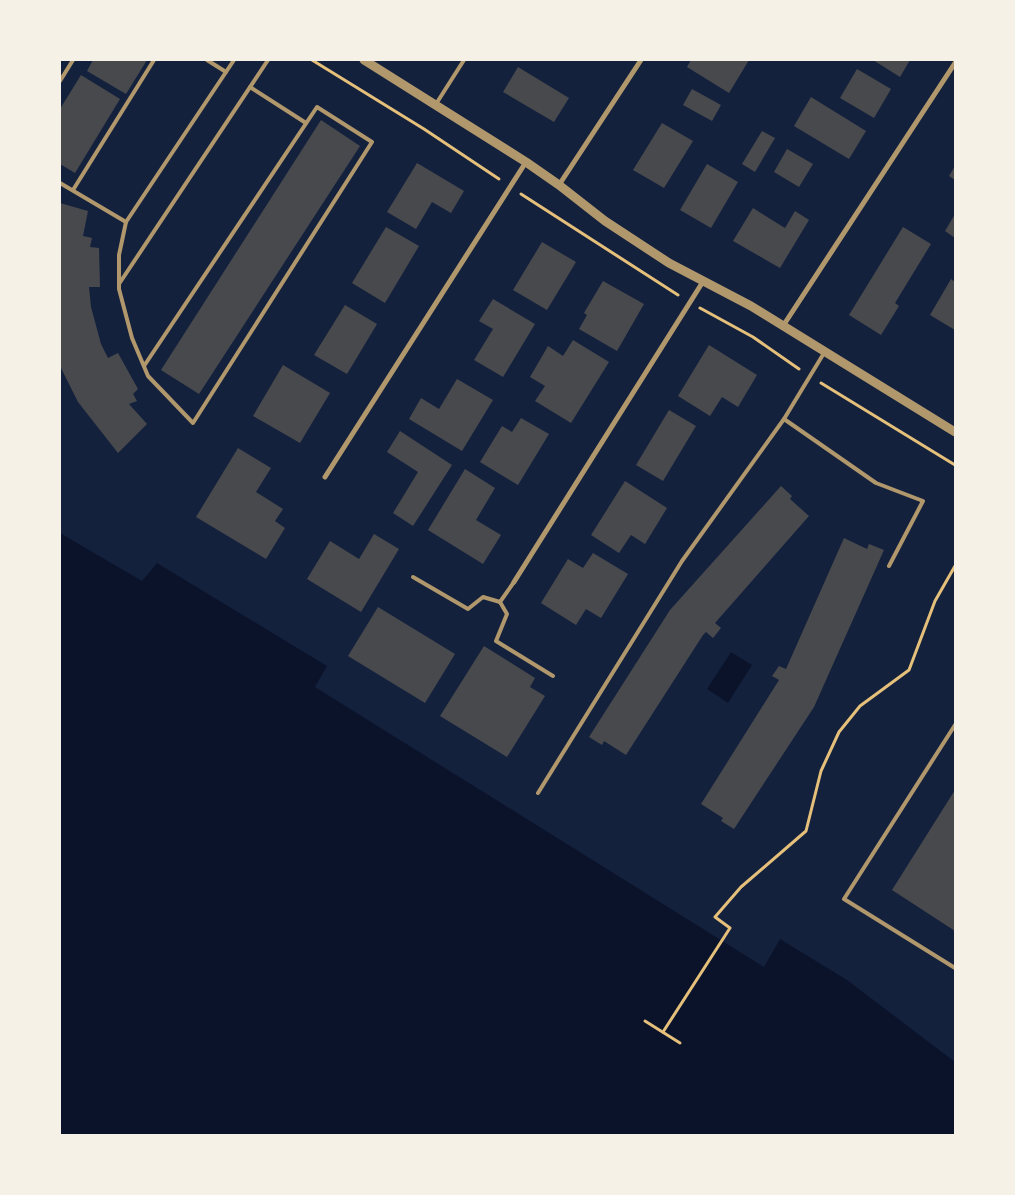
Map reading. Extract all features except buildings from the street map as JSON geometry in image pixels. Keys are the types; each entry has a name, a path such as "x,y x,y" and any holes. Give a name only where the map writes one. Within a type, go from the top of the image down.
{"street":[{"path":"364,60 526,162 560,185 604,222 669,263 704,280 783,326 955,432"},
{"path":"560,185 641,60"},
{"path":"783,326 955,63"},
{"path":"325,478 526,162"},
{"path":"514,582 704,280"}],"lane":[{"path":"60,80 73,60"},
{"path":"72,190 154,60"},
{"path":"207,60 226,72"},
{"path":"144,366 317,107 372,142 192,423 148,376 132,338 119,284 119,255 126,222 234,60"},
{"path":"119,284 268,60"},
{"path":"435,105 464,60"},
{"path":"250,87 306,124"},
{"path":"60,183 126,222"},
{"path":"538,793 682,561 784,418 825,352"},
{"path":"784,418 876,483 923,501 890,566"},
{"path":"413,578 468,609 483,598 500,602 507,614 496,641 553,676"},
{"path":"500,602 514,582"},
{"path":"955,725 844,899 955,968"}],"path":[{"path":"312,60 424,129 690,303 753,337 810,376 955,465"},
{"path":"663,1032 730,928 715,917 741,887 806,831 821,771 839,732 860,706 909,670 935,601 955,566"},
{"path":"645,1021 680,1043"}],"water":[{"path":"60,533 142,581 157,563 327,666 315,687 764,967 780,939 847,980 955,1062 955,1135 60,1135"},
{"path":"731,652 752,665 728,703 707,689"}]}
